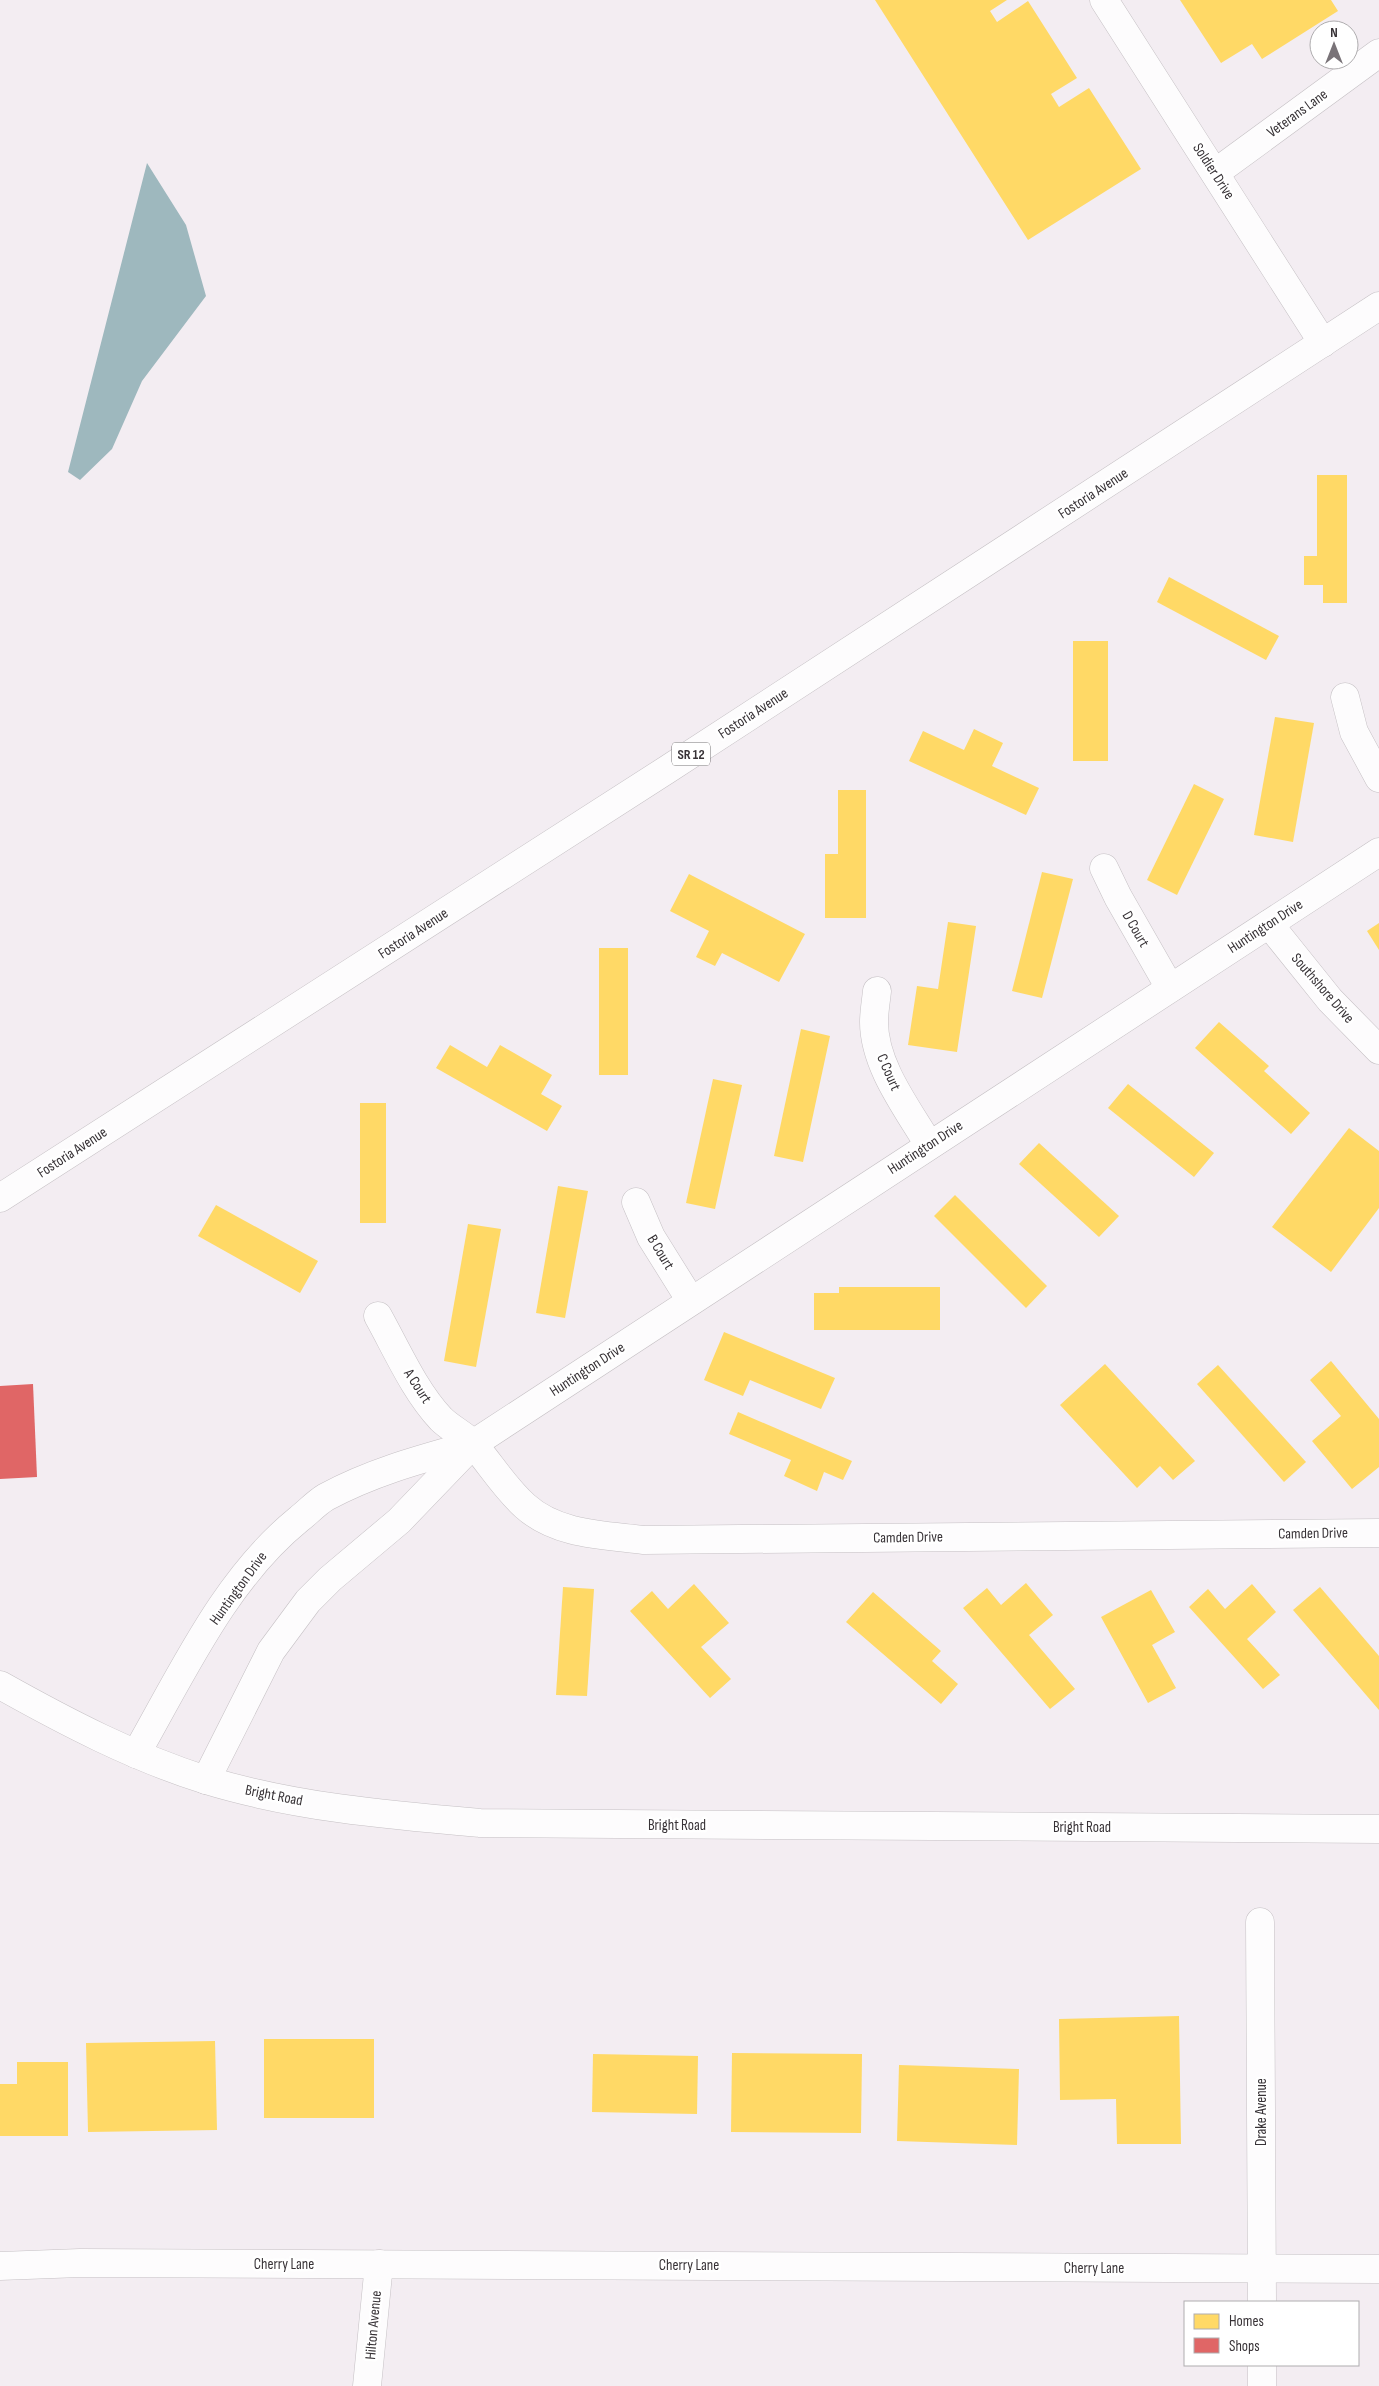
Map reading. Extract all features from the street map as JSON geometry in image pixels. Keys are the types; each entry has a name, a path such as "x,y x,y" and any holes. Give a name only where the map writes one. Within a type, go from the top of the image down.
{"street":[{"name":"Soldier Drive","path":"1104,0 1323,342"},
{"name":"Veterans Lane","path":"1215,173 1379,53"},
{"name":"Fostoria Avenue","path":"0,1198 668,769 1379,306"},
{"path":"1345,698 1354,732 1379,778"},
{"name":"Huntington Drive","path":"206,1780 271,1651 308,1601 330,1579 398,1521 473,1444 1379,852"},
{"name":"D Court","path":"1104,868 1118,898 1170,988"},
{"name":"Southshore Drive","path":"1269,924 1330,1000 1379,1050"},
{"name":"C Court","path":"877,991 874,1023 880,1053 892,1082 929,1145"},
{"name":"B Court","path":"636,1202 651,1237 691,1301"},
{"name":"A Court","path":"378,1316 420,1391 442,1419 473,1444"},
{"name":"Huntington Drive","path":"136,1754 219,1612 256,1560 277,1537 324,1498 379,1471 473,1444"},
{"name":"Camden Drive","path":"473,1444 498,1478 526,1507 553,1523 583,1533 644,1540 1379,1533"},
{"name":"Bright Road","path":"0,1685 68,1723 136,1754 206,1780 259,1794 379,1814 480,1823 1379,1829"},
{"name":"Drake Avenue","path":"1260,1922 1262,2301"},
{"name":"Cherry Lane","path":"0,2266 80,2263 1379,2269"},
{"name":"Hilton Avenue","path":"367,2386 379,2264"},
{"path":"1262,2366 1262,2386"}],"water":[{"path":"147,163 186,225 206,296 142,381 112,449 80,480 68,472"}],"building: Homes":[{"path":"875,0 1007,0 990,11 997,22 1028,1 1077,78 1051,94 1059,107 1089,88 1141,169 1028,240"},
{"path":"1180,0 1331,0 1338,11 1324,20 1309,20 1309,29 1262,59 1252,44 1221,63"},
{"path":"1317,475 1347,475 1347,603 1323,603 1323,585 1304,585 1304,556 1317,556"},
{"path":"1169,577 1279,636 1266,660 1157,602"},
{"path":"1073,641 1108,641 1108,761 1073,761"},
{"path":"1275,717 1314,723 1293,842 1254,835"},
{"path":"974,729 1003,743 992,766 1039,788 1026,815 909,761 923,731 964,750"},
{"path":"1194,784 1224,799 1177,895 1147,880"},
{"path":"838,790 866,790 866,918 825,918 825,854 838,854"},
{"path":"1042,872 1073,879 1042,998 1012,991"},
{"path":"689,874 805,934 779,982 722,953 715,966 696,957 709,931 670,911"},
{"path":"948,922 976,926 957,1052 908,1045 917,986 938,989"},
{"path":"1379,923 1379,950 1367,931"},
{"path":"599,948 628,948 628,1075 599,1075"},
{"path":"1219,1022 1269,1066 1264,1071 1310,1113 1291,1134 1195,1048"},
{"path":"801,1029 830,1036 803,1162 774,1156"},
{"path":"450,1045 487,1067 500,1045 552,1075 541,1094 562,1106 547,1131 436,1068"},
{"path":"713,1079 742,1085 715,1209 686,1203"},
{"path":"1128,1084 1214,1153 1194,1177 1108,1108"},
{"path":"360,1103 386,1103 386,1223 360,1223"},
{"path":"1349,1128 1379,1151 1379,1208 1331,1272 1272,1227"},
{"path":"1039,1143 1119,1216 1099,1237 1019,1164"},
{"path":"558,1186 588,1191 565,1318 536,1313"},
{"path":"955,1195 1047,1286 1026,1308 934,1216"},
{"path":"216,1205 318,1261 300,1293 198,1236"},
{"path":"468,1224 501,1229 476,1367 444,1361"},
{"path":"839,1287 940,1287 940,1330 814,1330 814,1293 839,1293"},
{"path":"724,1332 835,1378 821,1409 750,1380 743,1396 704,1380"},
{"path":"1331,1361 1379,1419 1379,1467 1352,1489 1312,1441 1341,1416 1310,1380"},
{"path":"1105,1364 1195,1461 1173,1480 1160,1466 1137,1488 1060,1405"},
{"path":"1218,1365 1306,1462 1284,1482 1197,1384"},
{"path":"738,1412 852,1461 843,1480 824,1472 817,1491 784,1476 791,1460 729,1434"},
{"path":"1026,1583 1053,1615 1029,1635 1075,1689 1050,1709 963,1608 987,1588 1001,1605"},
{"path":"694,1584 729,1623 701,1647 731,1679 710,1698 630,1611 652,1591 668,1609"},
{"path":"1252,1584 1276,1612 1247,1639 1280,1675 1263,1689 1189,1607 1208,1589 1225,1609"},
{"path":"563,1587 594,1589 587,1696 556,1695"},
{"path":"1320,1587 1379,1656 1379,1710 1293,1610"},
{"path":"1151,1590 1175,1632 1152,1645 1176,1688 1148,1703 1101,1617"},
{"path":"873,1592 941,1651 932,1661 958,1684 941,1704 846,1622"},
{"path":"1179,2016 1181,2144 1117,2144 1116,2099 1060,2100 1059,2019"},
{"path":"264,2039 374,2039 374,2118 264,2118"},
{"path":"215,2041 217,2130 88,2132 86,2043"},
{"path":"732,2053 862,2054 861,2133 731,2132"},
{"path":"593,2054 698,2056 697,2114 592,2112"},
{"path":"17,2062 68,2062 68,2136 0,2136 0,2084 17,2084"},
{"path":"899,2065 1019,2069 1017,2145 897,2141"}],"building: Shops":[{"path":"33,1384 37,1477 0,1479 0,1386"}]}
